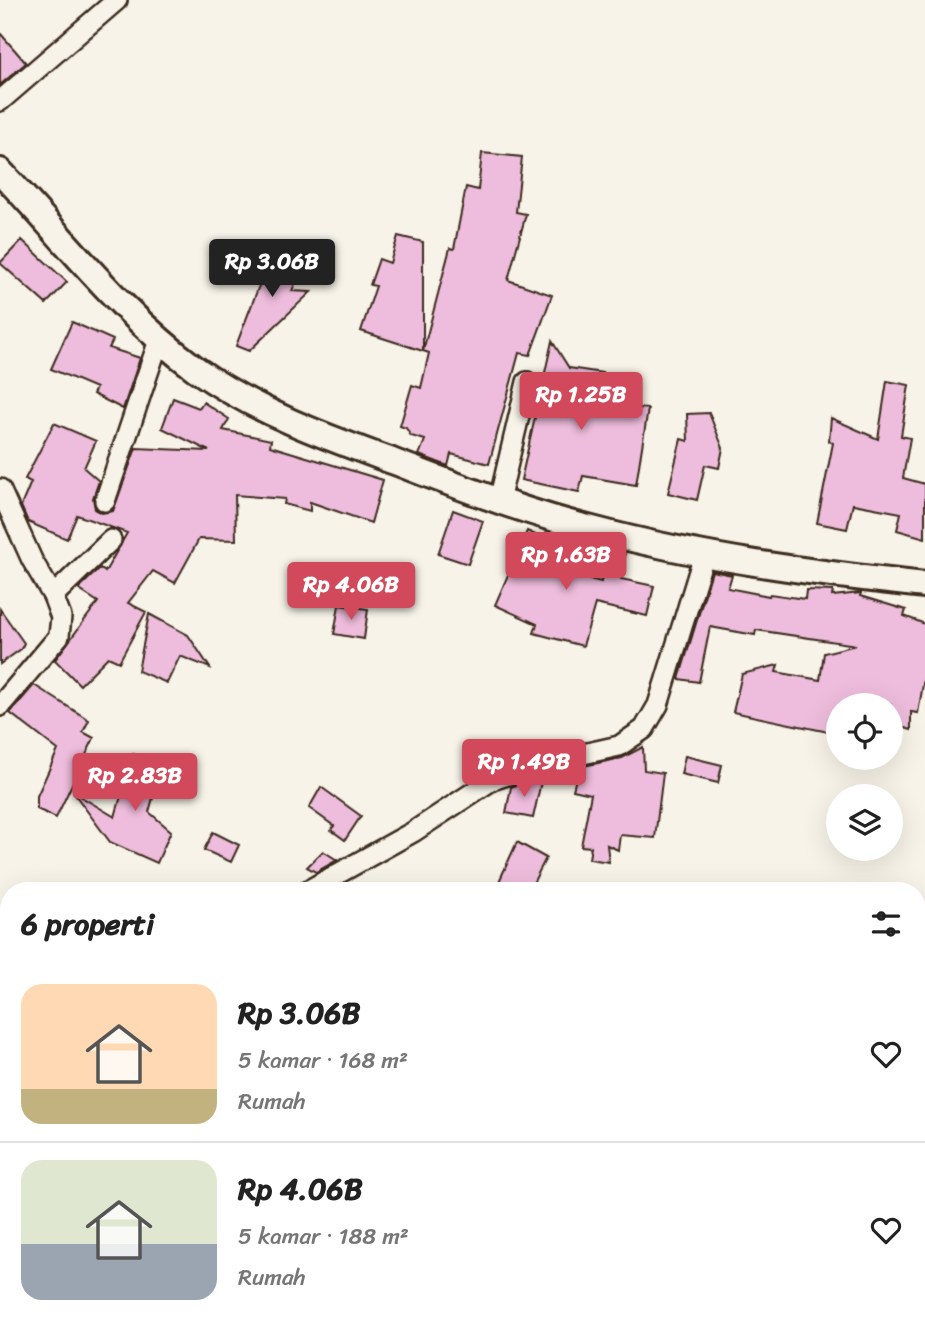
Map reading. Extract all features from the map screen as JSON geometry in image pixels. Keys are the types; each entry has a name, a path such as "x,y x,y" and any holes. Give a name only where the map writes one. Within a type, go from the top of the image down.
{"street":[{"path":"0,101 117,0"},
{"path":"0,171 129,314 199,371 245,399 357,448 499,501 593,530 704,555 788,569 925,585"},
{"path":"105,501 159,340"},
{"path":"499,501 527,382"},
{"path":"0,489 61,617 59,636 0,706"},
{"path":"53,596 111,540"},
{"path":"323,882 413,832 492,780 547,762 619,746 645,729 658,705 704,555"}],"building":[{"path":"0,33 26,63 0,85"},
{"path":"482,153 522,157 516,212 526,214 508,280 552,295 530,355 519,353 489,464 451,454 448,466 419,455 425,440 411,436 406,428 400,426 412,385 421,388 429,353 361,331 376,286 370,285 379,259 390,263 398,236 423,242 423,351 450,248 454,249 466,187 478,190"},
{"path":"22,240 67,282 46,304 0,263"},
{"path":"273,249 304,262 292,291 311,292 249,351 236,346"},
{"path":"72,322 113,340 109,348 140,358 123,409 93,394 96,388 51,369"},
{"path":"552,341 569,368 603,373 599,399 608,400 607,404 648,409 636,485 583,476 579,492 521,480"},
{"path":"887,381 909,385 901,436 910,438 903,478 925,484 925,538 897,530 901,513 853,504 847,529 817,523 833,443 829,441 831,418 878,439"},
{"path":"173,398 199,408 203,402 229,419 223,430 271,440 270,446 383,480 371,523 310,502 310,511 284,504 285,499 235,495 236,540 199,539 175,583 153,571 128,603 146,612 119,662 108,657 80,685 55,660 98,602 78,589 100,568 105,572 127,533 77,515 67,539 28,522 21,506 31,482 25,479 54,423 96,441 84,468 99,481 93,498 95,509 102,513 113,511 136,448 209,451 162,428"},
{"path":"709,413 723,448 719,468 705,465 697,500 668,493 681,439 688,441 687,414"},
{"path":"453,510 483,521 468,564 438,554"},
{"path":"527,531 559,546 551,569 601,582 608,548 625,553 621,579 654,586 647,616 595,604 583,646 534,633 537,624 495,605"},
{"path":"712,571 732,575 728,588 769,596 805,599 806,590 833,591 832,596 861,593 860,596 906,610 904,616 925,624 925,673 918,713 911,712 911,730 903,728 903,693 826,693 826,731 733,712 742,674 778,665 776,672 820,680 824,653 856,645 756,630 755,635 710,627 699,682 679,679"},
{"path":"339,605 368,609 364,639 334,634"},
{"path":"0,609 24,643 21,649 0,664"},
{"path":"149,614 188,635 210,668 180,656 167,683 138,671"},
{"path":"34,685 89,720 83,732 94,738 56,818 37,809 37,796 58,750 10,713"},
{"path":"643,747 644,770 663,773 655,838 620,835 618,850 607,845 609,862 589,859 591,847 581,846 591,794 573,790 579,767 622,758"},
{"path":"133,754 163,763 149,812 171,831 157,863 110,842 73,792 115,817"},
{"path":"685,756 722,765 718,783 681,774"},
{"path":"531,780 541,782 533,818 506,813 511,787"},
{"path":"321,787 361,816 345,840 331,830 334,826 309,808"},
{"path":"213,832 239,845 231,862 204,850"},
{"path":"517,842 546,858 534,882 499,882"},
{"path":"323,851 337,860 316,872 307,867"}]}
